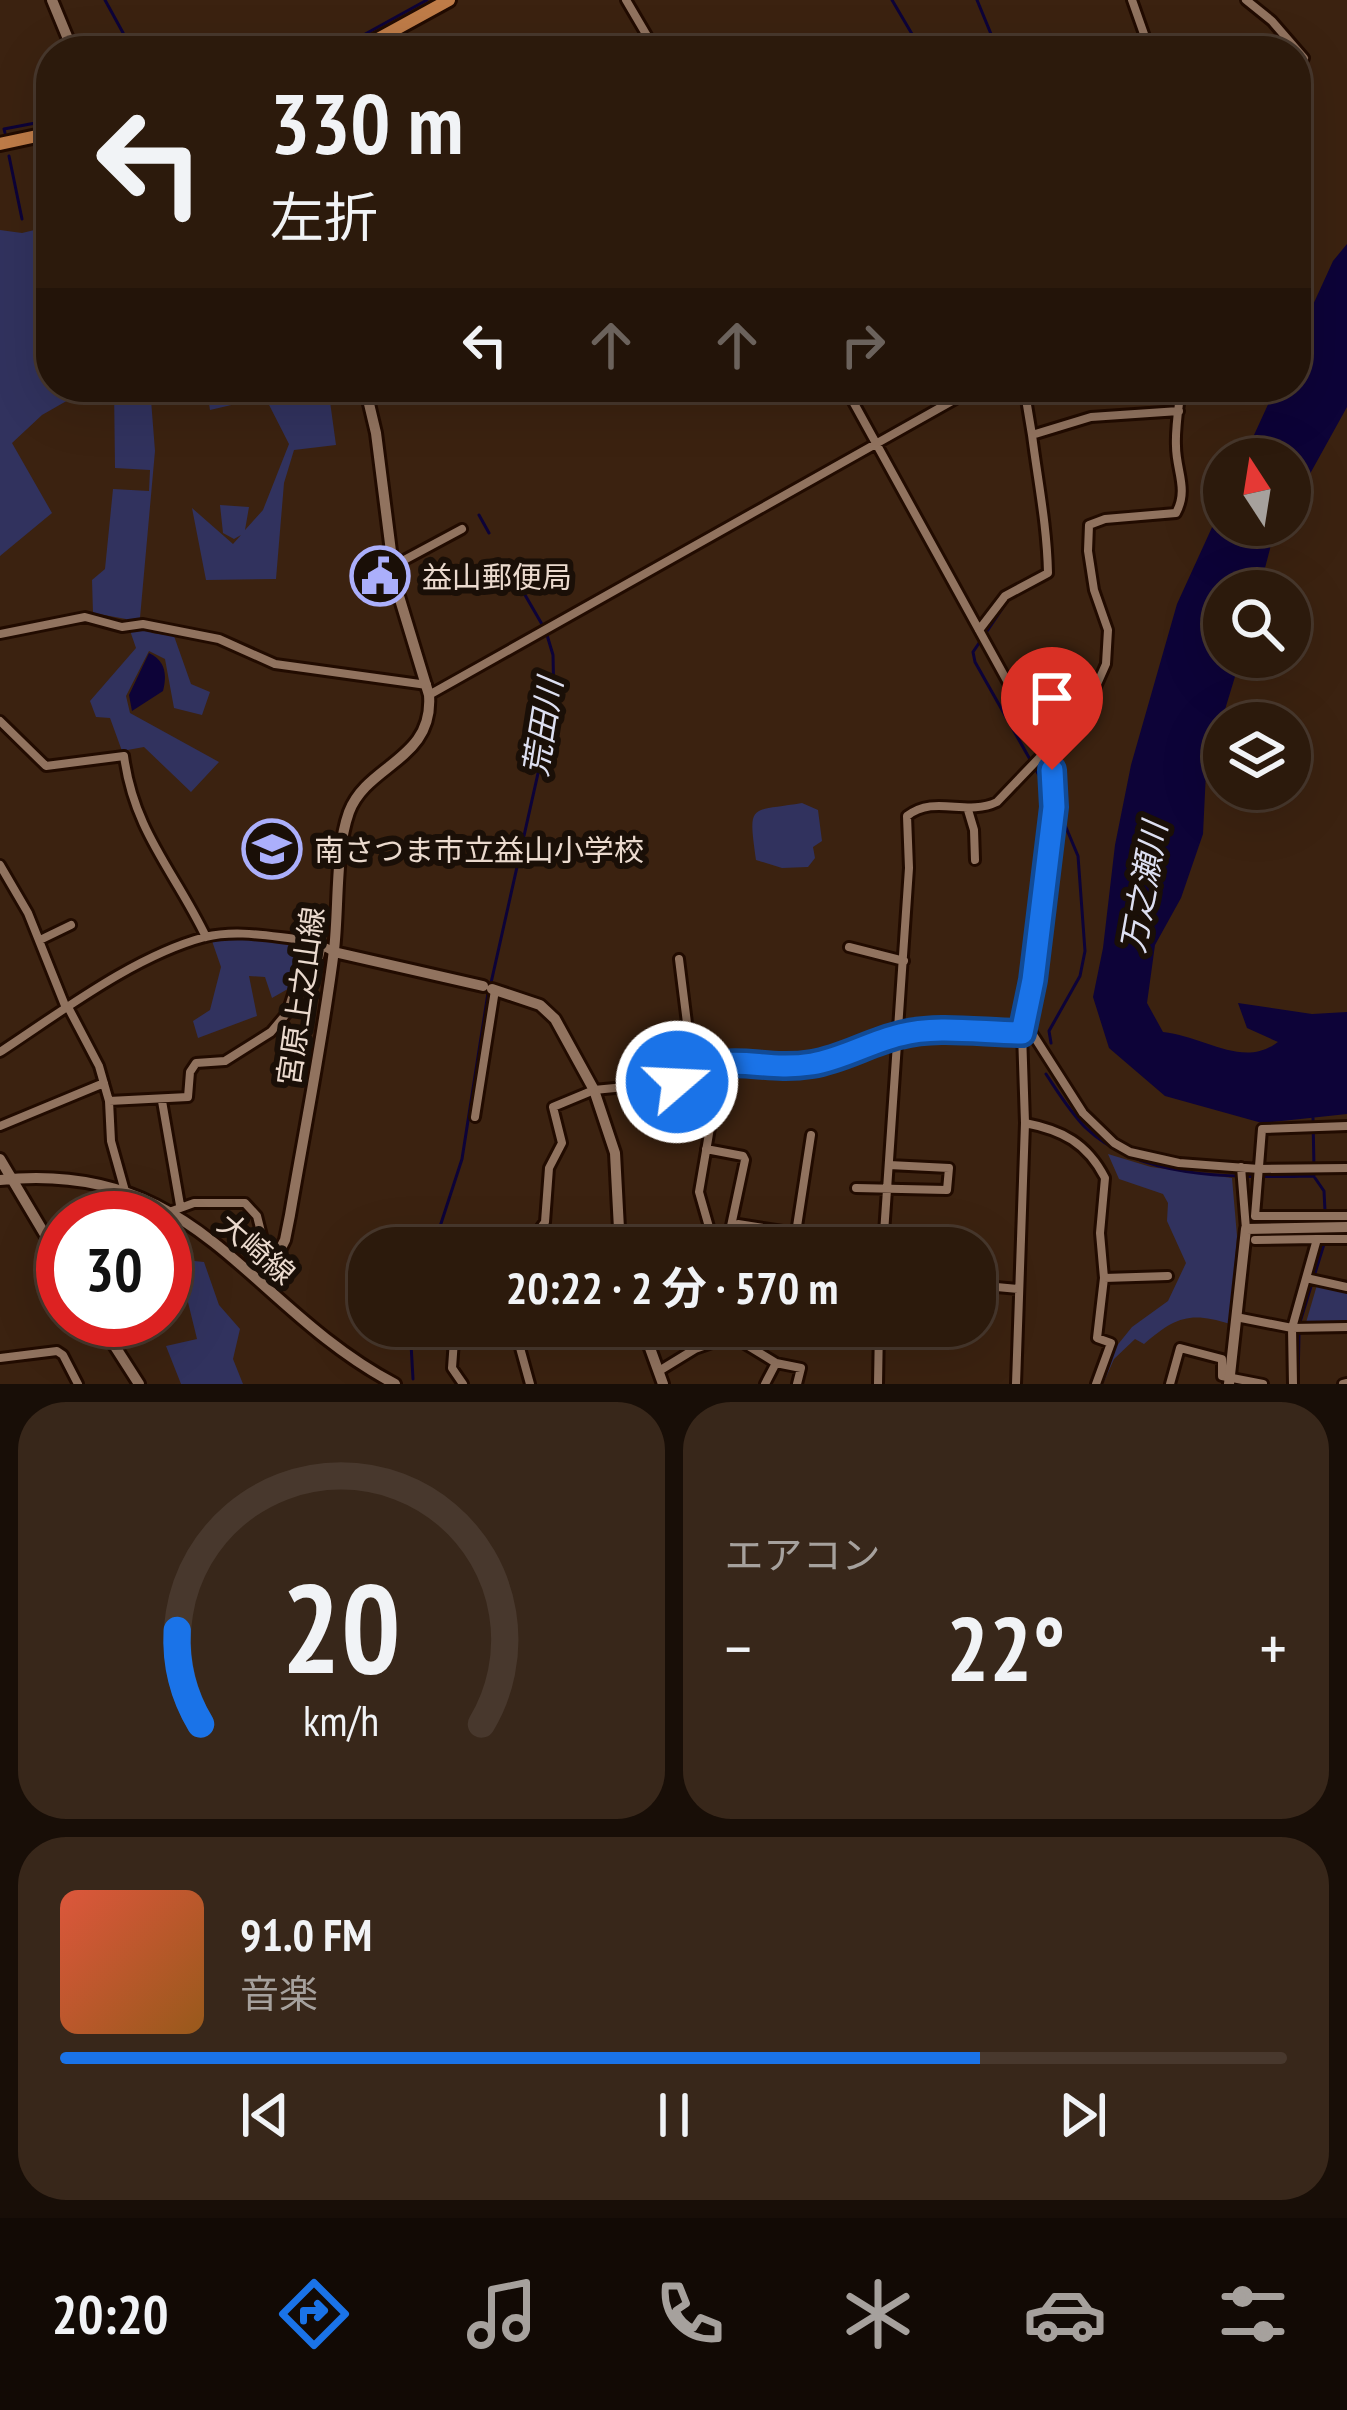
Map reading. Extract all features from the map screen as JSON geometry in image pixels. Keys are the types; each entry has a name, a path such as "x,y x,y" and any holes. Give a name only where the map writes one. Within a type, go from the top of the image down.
{"main road":[{"path":"383,36 449,0"},
{"path":"0,143 36,136"}],"street":[{"path":"52,0 67,36"},
{"path":"626,0 647,36"},
{"path":"1132,0 1145,36"},
{"path":"1246,0 1285,36"},
{"path":"369,402 392,567 428,690"},
{"path":"853,402 1046,752 1054,795 1033,980 1022,1033 1016,1384"},
{"path":"0,634 85,617 122,627 143,624 219,639 275,664 428,690 952,402"},
{"path":"981,634 1005,596 1048,573 1045,509 1026,402"},
{"path":"885,1227 909,868 907,816 933,804 968,810 997,802 1090,704 1106,664 1108,631 1094,590 1089,525 1105,519 1176,513 1180,508 1182,474 1175,444 1180,402"},
{"path":"1032,435 1091,417 1179,411"},
{"path":"392,567 463,530"},
{"name":"宮原上之山線","path":"263,1284 275,1264 290,1215 334,952 348,814 357,797 397,764 419,738 430,713 428,690"},
{"path":"0,721 46,766 124,756 130,799 206,937"},
{"path":"968,810 975,860"},
{"path":"0,865 104,1083 111,1141 125,1191"},
{"path":"39,940 70,925"},
{"path":"0,1052 127,972 206,937 250,933 322,944 334,952 490,988 540,1005 555,1019 594,1090 614,1154 619,1227"},
{"path":"109,1101 188,1096 190,1072 200,1060 225,1061 272,1032 287,1013 294,991 316,970 322,944"},
{"path":"849,947 904,961"},
{"path":"677,1082 688,1030 679,959"},
{"path":"475,1117 490,988"},
{"path":"541,1227 549,1168 562,1143 553,1106 594,1090 677,1082 715,1061 814,1064 898,1035 1030,1030 1083,1114 1119,1147 1140,1156 1242,1173 1347,1168"},
{"path":"698,1068 701,1088 711,1101 699,1192 708,1227"},
{"path":"0,1126 104,1083"},
{"path":"161,1101 174,1191"},
{"path":"1024,1123 1072,1137 1103,1173 1104,1278 1097,1338 1112,1343 1096,1384"},
{"path":"1347,1126 1262,1129 1255,1216 1347,1216"},
{"path":"797,1227 811,1136"},
{"path":"706,1149 743,1156 731,1226 757,1227"},
{"path":"0,1159 6,1179 36,1224"},
{"path":"856,1187 947,1190 949,1168 889,1165"},
{"path":"1230,1380 1246,1229 1242,1173"},
{"name":"大崎線","path":"6,1179 72,1179 125,1191"},
{"path":"192,1207 245,1203 257,1216 268,1259 275,1264"},
{"name":"大崎線","path":"192,1222 341,1351 395,1384"},
{"path":"1256,1240 1347,1227"},
{"path":"1246,1229 1323,1231 1347,1239"},
{"path":"1293,1384 1297,1328 1323,1231"},
{"path":"1104,1278 1168,1276"},
{"path":"1312,1279 1347,1287"},
{"path":"996,1287 1019,1289"},
{"path":"1236,1317 1297,1328 1347,1327"},
{"path":"650,1347 660,1378 732,1336 776,1363 801,1368 797,1384"},
{"path":"115,1347 139,1384"},
{"path":"453,1347 452,1368 463,1384"},
{"path":"520,1347 530,1384"},
{"path":"878,1384 879,1347"},
{"path":"1170,1384 1180,1348 1222,1360 1222,1376 1230,1380 1263,1384"},
{"path":"0,1358 57,1351 77,1384"},
{"path":"765,1384 776,1363"}],"shaded area":[{"path":"0,230 36,230 36,402 65,402 42,415 12,443 52,513 0,556"},
{"path":"114,402 151,402 155,451 140,618 152,633 174,636 191,684 210,692 202,715 174,708 165,659 149,651 126,696 130,713 219,762 191,792 144,747 122,751 110,718 96,717 90,701 136,648 126,619 93,613 92,580 105,569 113,489 149,491 150,470 115,468"},
{"path":"209,402 244,402 210,410"},
{"path":"268,402 330,402 336,445 294,450 284,483 276,579 206,580 192,508 233,544 241,535 234,539 223,533 220,505 249,507 245,530 263,510 289,444"},
{"path":"802,803 818,810 822,841 813,847 815,858 808,867 782,868 756,860 752,828 756,813"},
{"path":"241,938 300,945 300,982 272,998 265,977 249,976 257,1016 198,1038 193,1021 210,1010 221,967 212,941"},
{"path":"1108,1154 1151,1167 1232,1178 1237,1236 1230,1324 1193,1317 1165,1328 1144,1344 1135,1339 1114,1359 1099,1384 1107,1358 1132,1327 1168,1301 1186,1263 1167,1221 1168,1203 1163,1194 1119,1179"},
{"path":"192,1261 204,1262 219,1305 240,1329 233,1359 243,1384 181,1384 166,1347 192,1347 192,1340 197,1339 192,1319"},
{"path":"1317,1285 1347,1290 1347,1325 1305,1326"}],"water":[{"path":"1347,244 1347,407 1311,472 1311,438 1253,438 1269,402 1311,402 1311,309 1333,261"},
{"name":"万之瀬川","path":"1203,546 1271,546 1264,570 1203,570 1203,678 1235,678 1227,702 1203,702 1203,834 1181,898 1155,945 1147,1003 1163,1032 1237,1052 1265,1049 1278,1042 1247,1028 1238,1003 1312,1014 1347,1012 1347,1114 1262,1123 1165,1096 1109,1048 1093,997 1115,845 1131,765 1177,604"},
{"path":"149,653 164,669 163,691 132,711 129,695"}],"waterway":[{"path":"105,0 125,36"},
{"path":"362,36 427,0"},
{"path":"892,0 913,36"},
{"path":"977,0 992,36"},
{"path":"5,133 4,129 36,123"},
{"path":"9,156 22,219"},
{"path":"1023,402 1039,504"},
{"name":"荒田川","path":"479,515 489,533"},
{"name":"荒田川","path":"521,588 543,626"},
{"path":"1008,600 973,652 975,662 1049,793"},
{"name":"荒田川","path":"491,983 554,702 553,655 547,635"},
{"path":"1051,1043 1049,1031 1080,976 1085,951 1078,856 1057,806"},
{"name":"荒田川","path":"440,1227 462,1159 488,993"},
{"path":"1046,1074 1086,1128 1135,1158 1193,1173 1314,1176"},
{"path":"1313,1118 1314,1168"},
{"path":"1315,1178 1324,1191 1325,1211"},
{"path":"1300,1322 1324,1244"},
{"path":"1298,1384 1299,1332"},
{"name":"荒田川","path":"411,1347 413,1379"}],"place":[{"name":"益山郵便局","path":"380,576"},
{"name":"南さつま市立益山小学校","path":"272,849"}],"route":[{"path":"677,1082 715,1061 814,1064 898,1035 1022,1033 1054,807 1052,770"}]}
